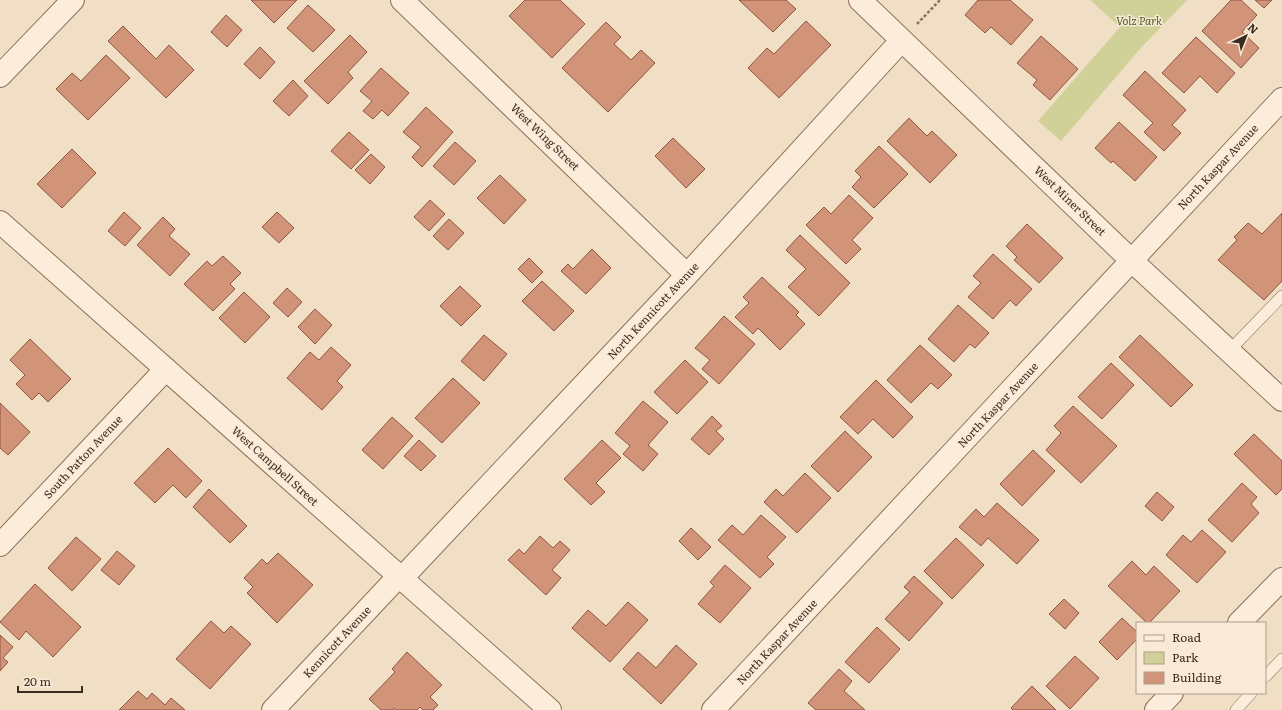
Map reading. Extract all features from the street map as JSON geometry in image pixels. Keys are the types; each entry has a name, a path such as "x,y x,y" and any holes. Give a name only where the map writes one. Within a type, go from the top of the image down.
{"street":[{"path":"0,76 72,0"},
{"name":"West Wing Street","path":"402,0 687,274"},
{"name":"West Miner Street","path":"860,0 1132,261 1229,351 1279,392"},
{"name":"North Kennicott Avenue","path":"402,578 687,274 902,41"},
{"name":"North Kaspar Avenue","path":"713,710 1282,99"},
{"name":"West Campbell Street","path":"0,222 550,710"},
{"name":"South Patton Avenue","path":"0,545 166,369"},
{"name":"Kennicott Avenue","path":"273,710 397,578 402,578"},
{"path":"1240,622 1282,578"},
{"path":"1156,710 1171,694"}],"lane":[{"path":"1229,351 1282,296"},
{"path":"1266,676 1282,659"},
{"path":"1236,710 1250,694"}],"path":[{"path":"902,41 940,0"}],"green space":[{"name":"Volz Park","path":"1090,0 1187,0 1140,49 1061,141 1038,121 1120,27"}],"building":[{"path":"251,0 297,0 274,23"},
{"path":"525,0 560,0 585,24 552,58 509,16"},
{"path":"739,0 786,0 796,9 773,32"},
{"path":"978,0 1010,0 1033,20 1011,45 991,27 985,33 965,15"},
{"path":"1231,0 1241,0 1257,15 1242,32 1259,48 1241,68 1202,31"},
{"path":"1255,0 1272,0 1264,8"},
{"path":"308,5 335,30 313,52 287,28"},
{"path":"226,15 242,30 227,47 211,32"},
{"path":"806,21 831,45 779,98 748,68 767,48 774,54"},
{"path":"606,22 621,37 614,44 631,60 641,50 655,63 608,112 562,68"},
{"path":"123,26 156,59 169,45 194,70 166,98 108,41"},
{"path":"350,35 367,52 348,72 353,78 328,104 304,81"},
{"path":"1041,36 1078,69 1050,100 1033,85 1037,80 1017,63"},
{"path":"1196,37 1235,73 1217,93 1200,76 1184,93 1162,73"},
{"path":"260,47 275,62 260,79 244,64"},
{"path":"106,55 130,78 88,120 56,89 72,73 81,81"},
{"path":"381,68 409,93 388,116 382,110 373,119 363,111 372,101 360,91"},
{"path":"1145,71 1186,110 1172,125 1181,133 1164,151 1144,132 1153,123 1123,95"},
{"path":"293,80 308,96 289,116 273,101"},
{"path":"426,107 453,132 422,167 412,157 421,147 403,132"},
{"path":"909,118 927,136 932,131 957,155 930,183 887,141"},
{"path":"1119,122 1157,157 1135,181 1113,161 1111,163 1095,148"},
{"path":"349,132 369,150 351,169 331,151"},
{"path":"673,138 705,169 686,188 655,156"},
{"path":"455,142 476,161 454,185 433,166"},
{"path":"879,146 908,174 874,208 852,187 861,177 855,171"},
{"path":"72,149 96,173 62,208 37,184"},
{"path":"371,154 385,167 370,184 355,170"},
{"path":"500,175 526,200 504,224 477,198"},
{"path":"849,195 873,218 852,240 861,249 846,264 806,225 824,207 831,214"},
{"path":"430,200 445,214 429,231 414,217"},
{"path":"124,212 141,228 125,246 108,231"},
{"path":"277,212 294,228 279,243 262,227"},
{"path":"1282,213 1282,281 1264,300 1218,260 1237,240 1234,237 1248,223 1262,234"},
{"path":"163,217 175,229 169,236 190,254 170,276 137,245"},
{"path":"449,219 464,233 448,250 433,236"},
{"path":"1027,224 1063,258 1039,283 1014,260 1017,257 1006,246"},
{"path":"800,235 850,283 819,316 788,287 806,269 786,250"},
{"path":"592,249 611,268 586,294 561,271 568,264 573,269"},
{"path":"993,254 1032,289 1016,306 1010,300 993,319 968,297 981,283 973,276"},
{"path":"223,256 241,273 230,284 235,289 213,311 184,284 207,261 212,266"},
{"path":"529,258 543,272 532,283 518,269"},
{"path":"762,277 799,312 796,315 805,324 780,350 758,328 753,334 735,317 749,303 743,297"},
{"path":"542,281 574,311 554,331 522,301"},
{"path":"460,286 481,306 461,326 440,306"},
{"path":"287,288 302,302 288,317 273,303"},
{"path":"244,292 270,317 245,343 219,318"},
{"path":"958,305 989,333 975,348 970,344 954,362 928,339"},
{"path":"315,309 332,325 315,344 298,327"},
{"path":"724,316 755,344 719,384 702,369 710,360 695,348"},
{"path":"484,335 507,354 484,381 461,361"},
{"path":"1140,335 1193,385 1171,407 1119,357"},
{"path":"30,339 71,379 48,402 39,393 32,400 16,384 25,375 10,360"},
{"path":"920,345 952,375 938,389 931,383 911,403 887,380"},
{"path":"331,347 351,365 337,381 343,387 322,410 287,378 310,352 319,360"},
{"path":"685,360 708,382 677,414 654,392"},
{"path":"1111,363 1134,385 1102,419 1078,397"},
{"path":"453,378 480,403 442,443 415,418"},
{"path":"876,380 913,417 893,438 873,419 858,434 840,417"},
{"path":"643,401 668,422 648,445 658,454 643,471 623,454 630,446 615,433"},
{"path":"0,403 30,432 8,455 0,448"},
{"path":"1073,406 1117,446 1081,483 1046,450 1061,433 1054,426"},
{"path":"712,416 722,426 716,431 724,439 709,455 691,439"},
{"path":"392,417 413,436 383,469 362,450"},
{"path":"845,431 872,457 838,492 811,466"},
{"path":"1254,434 1282,461 1282,489 1276,495 1234,454"},
{"path":"419,440 436,456 421,471 404,456"},
{"path":"602,440 621,458 596,483 605,492 591,505 564,479"},
{"path":"168,448 202,481 186,498 173,485 155,503 134,483"},
{"path":"1033,450 1055,471 1022,506 1000,484"},
{"path":"805,473 831,498 797,533 764,502 776,489 783,496"},
{"path":"1242,483 1257,497 1251,504 1259,513 1232,542 1208,520"},
{"path":"209,489 247,526 230,543 193,507"},
{"path":"1157,492 1174,507 1162,521 1145,506"},
{"path":"997,503 1039,540 1017,564 988,538 981,546 959,527 976,509 984,517"},
{"path":"761,515 786,537 767,557 774,564 760,578 718,540 732,525 743,535"},
{"path":"691,528 711,547 698,560 679,541"},
{"path":"1202,530 1226,552 1197,583 1166,555 1183,535 1191,542"},
{"path":"540,536 553,548 560,541 570,550 552,570 561,578 546,595 508,560 519,549 524,554"},
{"path":"76,537 101,559 72,591 48,568"},
{"path":"956,538 984,565 952,599 924,571"},
{"path":"117,551 135,566 119,585 101,570"},
{"path":"278,553 313,585 277,623 247,593 253,587 244,578 262,559 267,564"},
{"path":"1132,561 1146,575 1154,566 1180,591 1150,622 1146,622 1108,586"},
{"path":"725,565 751,588 720,623 698,604 714,586 710,582"},
{"path":"914,576 943,603 909,641 885,619 910,592 904,587"},
{"path":"35,584 81,627 53,657 26,631 19,640 0,622"},
{"path":"1064,599 1079,613 1065,629 1049,614"},
{"path":"628,602 648,620 610,662 572,628 588,610 606,626"},
{"path":"1122,618 1136,631 1136,640 1117,660 1099,642"},
{"path":"211,621 224,633 231,626 251,644 210,689 176,659"},
{"path":"877,627 900,649 869,683 845,662"},
{"path":"0,635 13,647 3,658 8,662 0,671"},
{"path":"676,645 697,664 661,704 623,669 638,652 656,668"},
{"path":"407,652 442,685 430,697 438,705 433,710 423,710 420,707 417,710 396,710 394,708 393,710 381,710 369,699 395,672 392,669"},
{"path":"1075,656 1099,678 1070,709 1046,686"},
{"path":"839,669 852,681 844,691 865,710 816,710 808,703"},
{"path":"1032,686 1056,710 1013,710 1011,708"},
{"path":"138,691 147,699 152,693 165,705 171,698 185,710 119,710"}]}
